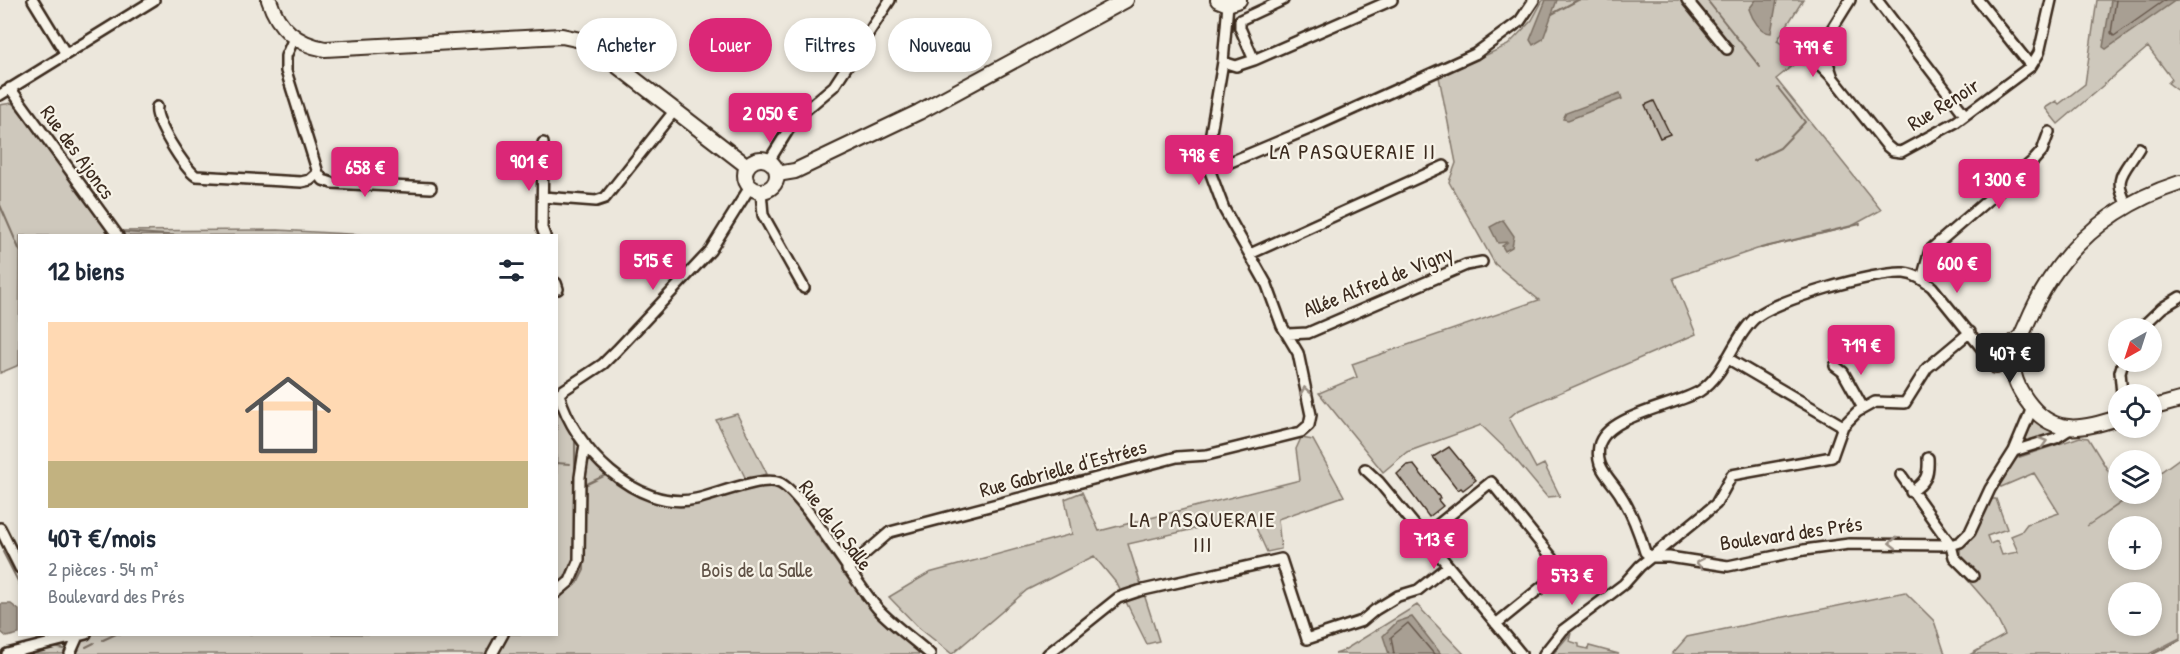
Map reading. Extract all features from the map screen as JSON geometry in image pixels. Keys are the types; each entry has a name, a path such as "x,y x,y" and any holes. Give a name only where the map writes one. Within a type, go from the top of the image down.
{"street":[{"path":"33,0 66,54"},
{"path":"0,95 154,0"},
{"path":"269,0 278,22 294,38 314,47 335,50 573,38 598,49 747,166"},
{"path":"769,161 795,119 834,86 890,0"},
{"path":"777,174 795,171 919,112 1126,0"},
{"path":"1254,60 1240,28 1240,20 1283,0"},
{"path":"1223,62 1236,66 1254,60 1392,0"},
{"path":"1209,166 1228,163 1475,54 1498,40 1521,21 1534,0"},
{"path":"1687,0 1727,49"},
{"name":"Rue Renoir","path":"1850,0 1819,48 1821,59 1833,78 1887,146 1896,152 1904,150 1965,115 2031,66"},
{"path":"1978,0 2031,66 2038,53 2051,0"},
{"path":"1878,1 1965,115"},
{"path":"1228,2 1223,62 1208,150 1209,166 1224,209 1267,285 1282,326 1294,346 1308,333"},
{"path":"294,38 285,56 287,77 318,173 323,180 332,183 430,188"},
{"name":"Rue des Ajoncs","path":"10,88 117,234"},
{"path":"157,107 155,115 189,170 196,176 301,182 310,180 318,173"},
{"path":"543,197 579,201 596,201 605,198 675,110"},
{"path":"1922,279 1930,250 2034,160 2042,151 2049,132"},
{"path":"543,143 542,228 544,234"},
{"path":"2127,205 2119,189 2119,181 2139,148"},
{"path":"769,161 755,160 747,166 744,177 755,189 763,215 804,288"},
{"path":"769,161 777,174"},
{"path":"1250,254 1444,166"},
{"path":"558,394 603,364 710,251 755,189 773,185 777,174"},
{"path":"2013,362 2021,337 2055,269 2088,233 2127,205 2180,183"},
{"name":"Allée Alfred de Vigny","path":"1288,334 1308,333 1466,265 1482,262"},
{"path":"1652,557 1645,552 1621,494 1600,463 1601,441 1616,426 1699,392 1715,377 1749,324 1773,305 1880,274 1907,273 1922,279 1939,294 1978,341 1998,359 2032,408 2049,422 2070,429 2088,428 2108,421"},
{"path":"2152,318 2162,308 2180,297"},
{"path":"1544,654 1563,630 1624,584 1652,557 1716,504 1732,475 1832,457 1843,426 1863,408 1883,401 1905,403 1928,368 1970,332"},
{"path":"1998,359 2021,337"},
{"name":"Rue Gabrielle d’Estrées","path":"847,569 890,532 1177,457 1207,455 1301,432 1309,425 1311,415 1301,364 1294,346"},
{"path":"1998,359 2008,354 2013,362 2018,390"},
{"path":"1727,358 1843,426"},
{"path":"1835,366 1843,372 1863,408"},
{"name":"Rue de la Salle","path":"558,394 585,444 603,464 627,482 650,495 674,501 694,500 765,481 780,483 792,493 811,517 879,610 930,654"},
{"path":"2162,405 2180,400"},
{"path":"1951,545 1960,542 1970,532 1990,489 2014,451 2032,408"},
{"path":"2014,451 2056,438 2070,429"},
{"path":"558,591 570,581 579,560 580,477 585,444"},
{"path":"1911,492 1924,483 1928,473 1928,458"},
{"path":"1365,470 1379,482 1521,654"},
{"path":"1901,475 1951,545 1954,557 1973,576"},
{"path":"1424,536 1491,482 1554,560 1557,571 1549,581 1496,624"},
{"path":"0,528 18,564"},
{"name":"Boulevard des Prés","path":"1652,557 1669,557 1728,566 1827,546 1899,543 1951,545"},
{"path":"1048,654 1118,598 1129,593 1281,560 1307,639 1362,621 1398,596 1418,590 1448,566"},
{"path":"7,654 53,638 72,636"},
{"path":"70,654 81,636"},
{"path":"492,654 502,636"}],"green space":[{"path":"1543,0 1803,0 1777,41 1811,61 1803,65 1797,62 1776,79 1881,210 1850,227 1757,249 1673,278 1696,334 1517,411 1509,418 1536,468 1544,464 1560,496 1547,497 1511,454 1481,425 1407,452 1383,472 1319,393 1357,377 1352,364 1539,300 1495,264 1449,182 1456,163 1439,77 1508,45 1532,20"},
{"path":"2097,0 2180,0 2180,92 2168,83 2172,79 2148,47 2058,124 2045,108 2056,101 2059,104 2085,84"},
{"path":"12,103 28,121 108,231 278,230 349,234 18,234 18,365 0,373 0,105"},
{"name":"Bois de la Salle","path":"558,392 585,444 618,476 674,501 765,481 781,483 828,552 862,595 921,654 7,654 74,636 558,636"},
{"path":"737,414 767,474 746,479 716,420"},
{"path":"2034,418 2053,429 2053,434 2021,445"},
{"path":"2080,437 2088,438 2108,471 2108,504 2119,504 2087,526 2119,504 2162,504 2162,471 2180,458 2180,638 2149,654 1971,654 2005,635 1991,607 1958,569 1961,544 1988,499 1996,499 2007,529 1987,536 1990,544 1997,541 2002,555 2018,552 2011,536 2021,532 2027,524 2059,513 2034,473 2001,487 1997,483 2017,458"},
{"path":"1301,438 1313,440 1344,496 1278,519 1281,549 1267,552 1252,519 1216,524 1128,544 1159,641 1147,644 1117,584 1094,556 1027,590 952,654 918,627 889,597 929,573 1072,534 1065,499 1082,492 1099,531 1300,480 1296,449"},
{"path":"1905,592 1934,621 1945,654 1672,654 1687,637"},
{"path":"1417,605 1464,654 1335,654 1341,652"},
{"path":"1571,633 1569,641 1579,644 1579,647 1588,649 1589,646 1619,654 1553,654"}],"water":[{"path":"1546,0 1557,0 1543,39 1533,45 1530,40"},
{"path":"1756,0 1777,0 1771,33 1763,31 1750,13 1749,9"},
{"path":"2111,0 2176,0 2106,49 2103,47"},
{"path":"1620,93 1622,99 1568,120 1563,119 1566,113"},
{"path":"1503,220 1514,236 1512,247 1505,251 1502,246 1508,242 1498,243 1490,227"},
{"path":"1,604 11,604 18,609 18,634 7,637 1,632"},
{"path":"1412,617 1441,654 1389,654 1383,636 1397,622"}],"building":[{"path":"1654,101 1670,134 1660,138 1645,105"},
{"path":"1449,447 1476,480 1463,490 1461,488 1458,490 1433,457"},
{"path":"1413,464 1440,498 1438,500 1443,506 1429,517 1397,474 1407,465"}],"waterway":[{"path":"1552,14 1578,0"},
{"path":"1707,0 1760,67"},
{"path":"1753,161 1780,148 1805,122 1778,88"},
{"path":"0,205 18,246"},
{"path":"1761,248 1860,224"},
{"path":"121,232 152,234"},
{"path":"575,440 575,525"},
{"path":"558,463 570,464"},
{"path":"558,597 578,582 584,570 586,464"},
{"path":"587,484 608,474"},
{"path":"3,552 18,581"},
{"path":"861,598 874,611"},
{"path":"893,629 921,654"},
{"path":"103,640 112,636"},
{"path":"2153,654 2180,640"},
{"path":"86,647 94,643"},
{"path":"31,654 54,647 63,649"}],"district":[{"name":"LA PASQUERAIE II","path":"1353,151"},
{"name":"LA PASQUERAIE III","path":"1203,532"}]}
